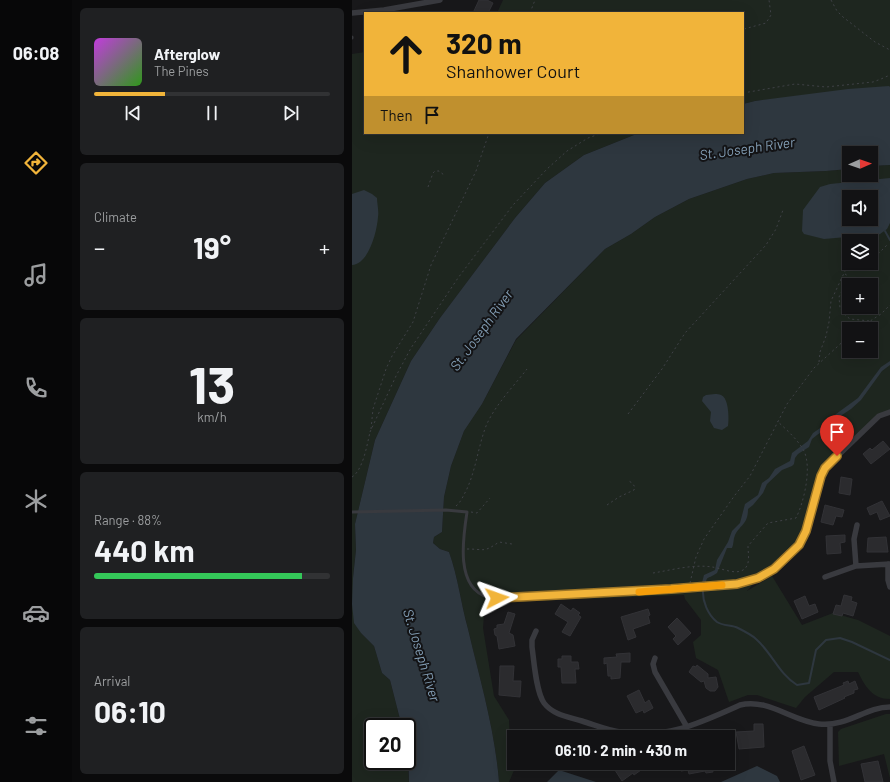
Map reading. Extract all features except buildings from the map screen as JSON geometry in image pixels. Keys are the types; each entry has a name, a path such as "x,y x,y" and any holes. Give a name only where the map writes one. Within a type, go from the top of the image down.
{"street":[{"path":"352,13 384,10 440,0"},
{"path":"794,550 799,545 806,531 821,476 825,468 879,416 887,413"},
{"path":"856,566 854,539 857,525"},
{"path":"824,577 856,566 889,564 888,580 890,588"},
{"path":"536,631 532,640 532,647 539,692 543,702 555,712 610,730 626,733 665,733 687,727 748,703 761,704 812,722 830,724 846,722 878,708 890,707"},
{"path":"655,658 655,672 687,727"},
{"path":"830,724 831,768 834,782"}],"lane":[{"path":"352,512 446,510 467,512 464,530 465,569 471,587 481,595 488,598 624,592 737,584 758,578 774,569 794,550"}],"path":[{"path":"530,12 535,0"},
{"path":"744,29 766,23 771,15 769,0"},
{"path":"831,0 837,11 875,42 889,50 890,53"},
{"path":"744,93 795,84 826,87 874,82 890,75"},
{"path":"352,477 358,471 361,464 370,432 373,409 386,368 413,322 431,265 476,171 489,134"},
{"path":"370,432 411,348 458,278 513,205 547,169 567,151 588,138 599,134"},
{"path":"428,187 435,171 439,171 444,175"},
{"path":"628,414 662,369 685,333 766,245 776,229 782,210"},
{"path":"878,254 887,245"},
{"path":"819,363 820,352 829,322 831,301 836,293 836,288 847,270"},
{"path":"844,273 848,276 848,280 839,297 840,308 850,319 870,321 881,314 890,305"},
{"path":"689,588 693,567 704,539 750,476 787,404 814,368 842,342"},
{"path":"451,510 459,504 472,478 482,437 492,415 527,369"},
{"path":"653,573 693,567 714,567 736,571 742,570 747,565 748,546 768,523 796,518 804,496 806,482 807,470 805,453 799,444 777,421"},
{"path":"607,504 634,490 635,487 629,481"},
{"path":"467,512 477,513 490,498"},
{"path":"464,548 484,550 489,549 499,542 512,544"}],"shaded area":[{"path":"503,0 890,0 890,87 755,101 744,104 744,12 497,12"},
{"path":"364,52 364,134 636,134 584,155 545,183 515,218 440,318 411,361 375,440 355,524 356,550 353,578 361,633 374,646 382,673 390,680 400,718 364,718 364,770 408,770 409,782 352,782 352,54"},
{"path":"890,165 890,410 879,416 828,465 821,476 814,504 795,543 770,566 747,591 772,576 802,625 833,613 858,620 890,636 890,699 878,697 870,691 866,687 858,672 834,672 805,697 796,708 757,695 748,695 729,702 718,670 696,658 693,642 701,635 701,620 685,599 684,595 485,603 483,628 494,696 509,720 509,730 507,730 507,770 514,770 509,782 499,782 491,724 455,571 449,552 440,549 433,543 434,537 442,532 444,497 451,466 464,431 482,404 516,340 605,249 631,234 655,217 689,199 747,179 774,173 842,170 842,182 878,182 878,166"},
{"path":"890,714 890,778 884,754 839,766 838,732 841,729"}],"water":[{"name":"St. Joseph River","path":"889,86 890,165 878,166 878,146 842,146 842,170 774,173 747,179 689,199 655,217 631,234 605,249 516,339 482,404 464,431 451,466 444,497 442,532 434,537 433,543 440,549 449,552 455,571 491,724 499,782 409,782 409,770 416,770 416,718 400,718 390,680 382,673 374,646 361,633 354,623 352,604 356,550 355,524 375,440 411,361 440,318 515,218 545,183 584,155 636,134 744,134 744,104 848,89"},
{"path":"890,178 890,223 887,229 878,235 842,234 842,237 824,239 804,234 802,231 803,210 820,187 830,184 850,182 878,182 878,179"},
{"path":"364,190 377,198 377,223 374,238 367,253 358,263 352,265 352,194"},
{"path":"890,361 890,365 882,371 861,400 812,439 809,447 798,454 795,458 792,466 782,470 767,484 763,493 748,509 747,518 735,535 732,548 727,548 717,573 707,579 705,590 700,590 704,575 715,570 717,560 728,542 732,531 740,523 745,504 758,495 762,483 769,478 775,469 790,461 792,453 808,441 813,433 858,398 881,367"},
{"path":"715,394 724,397 727,404 728,426 722,430 714,428 710,421 711,412 702,401 703,397 706,395"},
{"path":"757,766 777,776 780,782 721,782"},
{"path":"559,770 596,782 547,782"}],"waterway":[{"path":"885,231 890,240"},
{"path":"703,589 708,612 714,619 719,623 733,626 748,633 762,645 785,675 797,685 809,683 816,650 826,640 840,638 890,660"}],"slow traffic":[{"path":"639,592 722,585"}],"route":[{"path":"497,598 553,594 596,594 737,584 758,578 774,569 799,545 806,531 821,476 825,468 837,456"}]}
